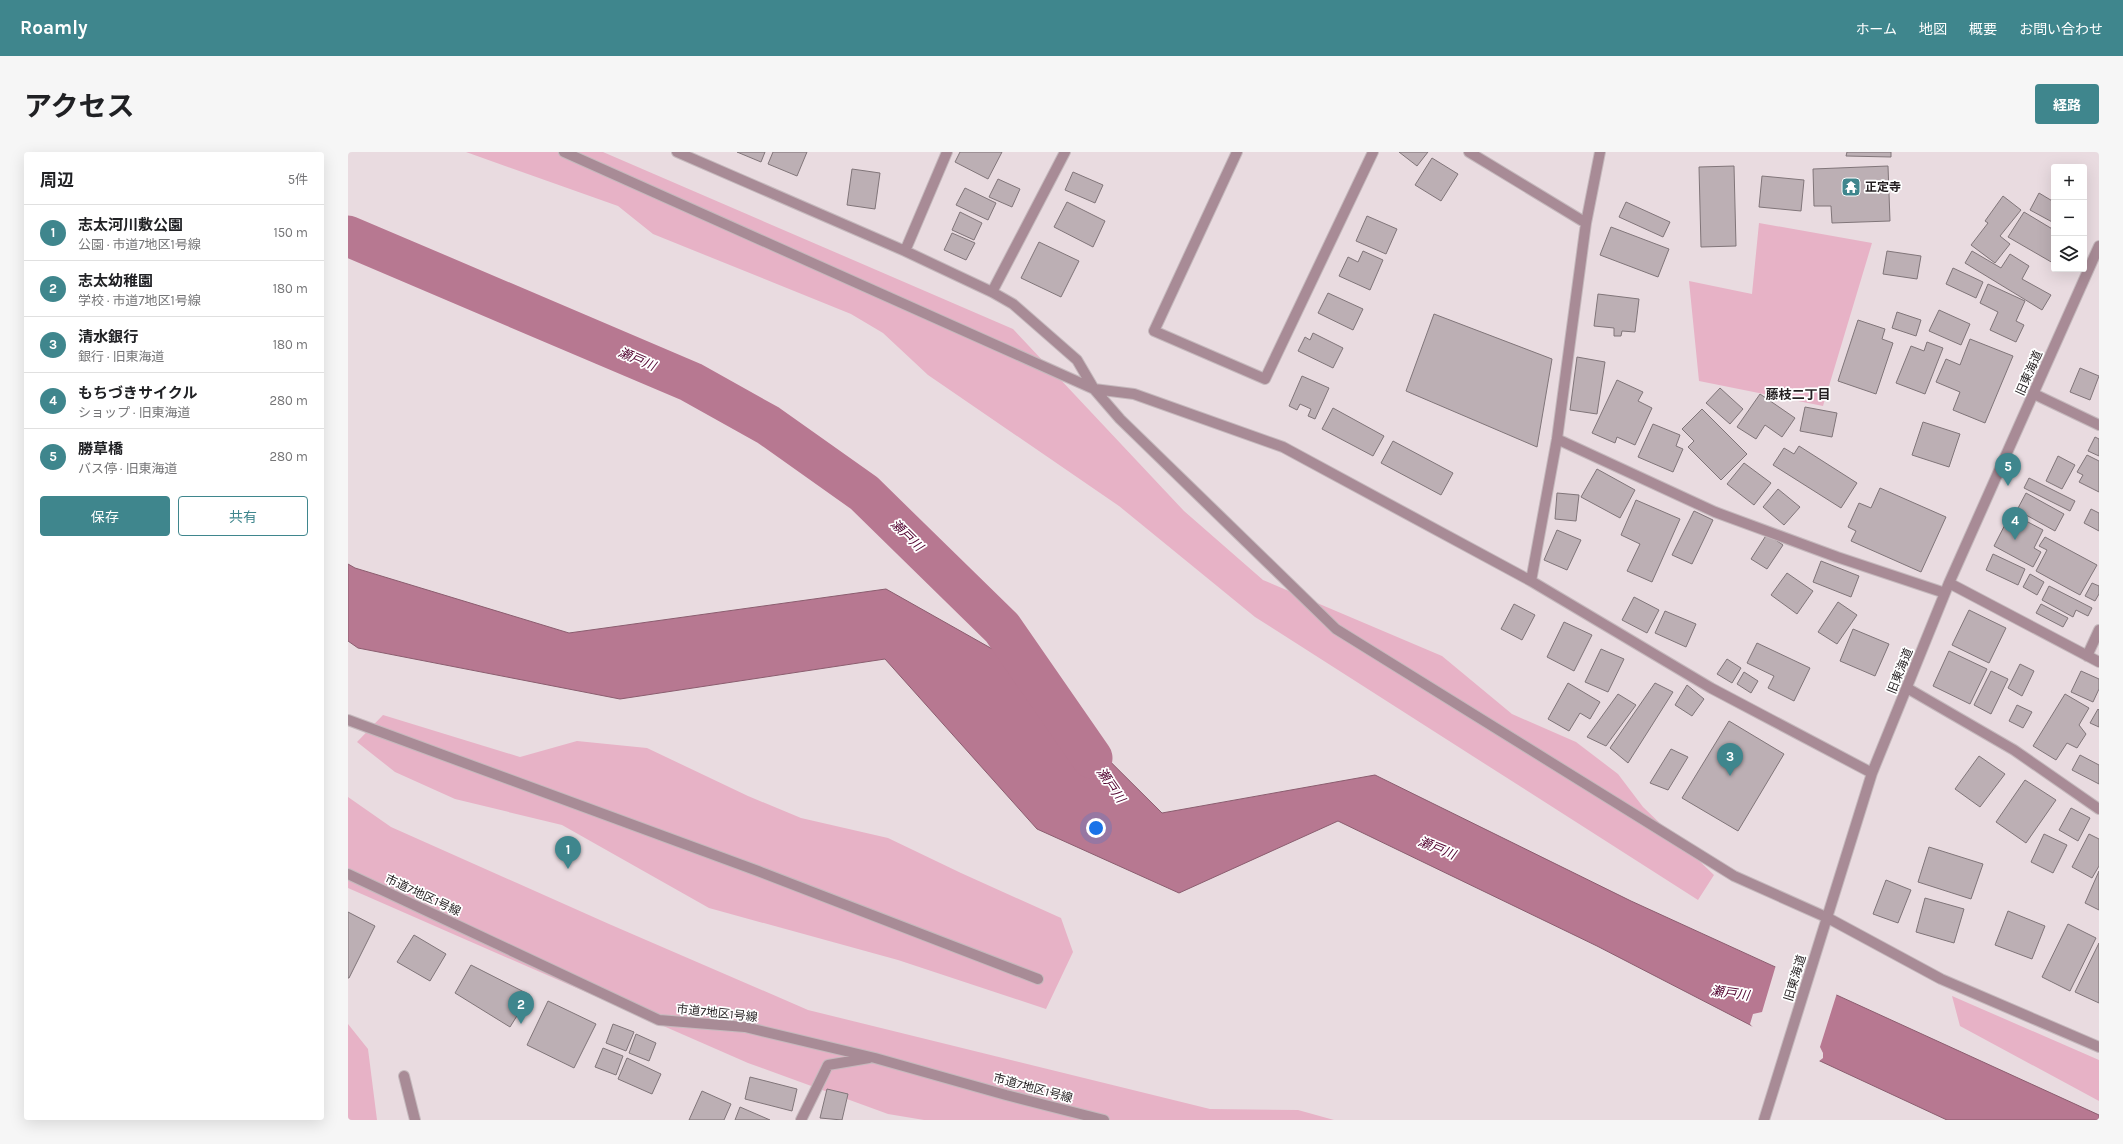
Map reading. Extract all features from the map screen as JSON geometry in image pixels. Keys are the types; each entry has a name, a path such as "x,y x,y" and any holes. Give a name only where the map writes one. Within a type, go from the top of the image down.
{"street":[{"path":"564,152 1094,389 1134,394 1283,447 1531,581 1711,688 1872,773"},
{"path":"677,152 905,251 992,292 1018,309 1077,360 1094,389 1120,419 1336,629 1734,876 1828,918 1941,979 2099,1046"},
{"path":"905,251 948,152"},
{"path":"992,292 1065,152"},
{"path":"1238,152 1154,331 1265,380 1373,152"},
{"path":"1469,152 1586,223"},
{"path":"1531,581 1557,439 1586,223 1600,152"},
{"name":"旧東海道","path":"1764,1120 1872,773 1947,588 2099,246"},
{"path":"2034,394 2099,425"},
{"path":"1557,439 1715,512 1837,557 1947,588 2099,662"},
{"path":"2087,656 2099,630"},
{"path":"1906,688 2014,750 2099,810"},
{"path":"348,720 758,871 1038,979"},
{"name":"市道7地区1号線","path":"348,874 659,1020 745,1026 875,1058 1006,1095 1104,1120"},
{"path":"801,1120 828,1065 875,1058"},
{"path":"404,1076 415,1120"}],"shaded area":[{"path":"466,152 603,152 1013,329 1184,511 1263,580 1442,656 1512,714 1576,742 1618,774 1643,807 1714,875 1698,900 1255,617 1119,506 928,375 883,333 851,314 653,234 618,206"},
{"path":"1759,223 1872,243 1823,406 1699,381 1689,281 1752,294"},
{"path":"383,715 520,757 577,741 647,748 748,796 801,818 888,838 1061,918 1073,952 1046,1009 898,960 709,908 562,825 455,799 395,772 357,742"},
{"path":"348,797 391,827 609,924 808,1010 1210,1109 1298,1110 1334,1120 924,1120 888,1114 748,1063 348,888"},
{"path":"1952,996 2099,1060 2099,1101 1960,1026"},
{"path":"348,1024 368,1049 377,1120 348,1120"}],"water":[{"path":"348,564 355,568 569,633 886,589 1003,655 1162,813 1375,775 1631,901 2099,1115 2099,1120 1947,1120 1820,1061 1597,946 1338,821 1179,893 1037,829 885,659 620,699 358,648 348,641"}],"pier":[{"path":"1776,965 1837,993 1820,1047 1823,1053 1823,1058 1818,1062 1755,1030 1750,1024 1753,1014 1762,1012"}],"building":[{"path":"737,152 765,152 761,162"},
{"path":"773,152 807,152 797,176 768,164"},
{"path":"960,152 1002,152 988,179 955,162"},
{"path":"1399,152 1428,152 1417,166"},
{"path":"1847,152 1891,152 1891,157 1846,156"},
{"path":"1432,158 1458,174 1441,201 1415,185"},
{"path":"1734,166 1736,246 1701,247 1699,167"},
{"name":"正定寺","path":"1888,166 1890,221 1832,223 1831,206 1814,206 1813,169"},
{"path":"852,169 880,173 875,209 847,205"},
{"path":"1073,172 1103,185 1095,203 1065,190"},
{"path":"1762,176 1804,180 1801,211 1759,207"},
{"path":"998,179 1020,189 1012,207 989,197"},
{"path":"965,188 996,203 988,220 956,205"},
{"path":"2039,193 2051,200 2051,221 2030,210"},
{"path":"2003,196 2021,210 2000,236 2010,244 1995,263 1971,245 1988,223 1985,221"},
{"path":"1067,202 1105,221 1093,247 1054,227"},
{"path":"1626,202 1670,222 1663,237 1619,217"},
{"path":"960,212 982,223 974,240 952,230"},
{"path":"2024,212 2051,228 2051,262 2008,237"},
{"path":"1367,216 1397,229 1386,254 1356,241"},
{"path":"1611,227 1669,249 1658,277 1600,255"},
{"path":"952,233 975,243 966,260 944,250"},
{"path":"1039,242 1079,261 1061,297 1021,278"},
{"path":"1363,251 1383,260 1370,290 1339,276 1348,257 1358,262"},
{"path":"1887,251 1921,256 1917,279 1883,274"},
{"path":"1972,251 2001,268 2010,254 2029,266 2022,279 2051,295 2042,310 1965,263"},
{"path":"1953,268 1983,282 1976,298 1946,284"},
{"path":"1988,284 2025,301 2016,321 2024,325 2016,342 1990,330 1998,312 1980,303"},
{"path":"1328,293 1363,309 1353,330 1318,313"},
{"path":"1598,294 1639,299 1635,332 1622,331 1621,336 1614,336 1614,328 1594,326"},
{"path":"1939,310 1970,324 1961,345 1929,331"},
{"path":"1897,312 1921,320 1916,336 1892,328"},
{"path":"1434,314 1552,359 1537,447 1406,391"},
{"path":"1858,320 1885,329 1882,339 1893,343 1876,394 1838,381"},
{"path":"1313,333 1343,348 1333,368 1298,351 1305,337 1310,340"},
{"path":"1970,339 2013,356 1985,423 1953,410 1960,392 1936,382 1946,359 1960,365"},
{"path":"1927,342 1943,348 1925,394 1896,383 1911,346 1924,351"},
{"path":"1577,357 1605,362 1597,414 1570,410"},
{"path":"2080,368 2099,376 2090,400 2070,392"},
{"path":"1302,376 1329,388 1315,419 1308,416 1311,409 1300,404 1297,410 1289,406"},
{"path":"1617,380 1643,392 1638,401 1652,408 1635,445 1617,437 1615,443 1592,433"},
{"path":"1720,388 1743,409 1730,424 1706,403"},
{"path":"1760,394 1795,418 1782,437 1765,425 1756,439 1737,427"},
{"path":"1805,407 1837,413 1832,437 1800,431"},
{"path":"1333,408 1384,436 1373,456 1322,429"},
{"path":"1702,409 1747,454 1721,480 1688,447 1694,441 1682,429"},
{"path":"1923,422 1960,434 1949,467 1912,455"},
{"path":"1653,424 1680,435 1676,446 1683,449 1673,472 1638,457"},
{"path":"2095,437 2099,439 2099,456 2088,451"},
{"path":"1393,441 1453,473 1441,495 1381,463"},
{"path":"1799,446 1857,483 1841,508 1773,465 1784,448 1794,454"},
{"path":"2087,455 2099,461 2099,492 2079,482 2083,475 2077,472"},
{"path":"2058,456 2075,465 2062,489 2046,481"},
{"path":"1744,463 1771,483 1754,505 1727,484"},
{"path":"1597,469 1635,490 1620,518 1581,497"},
{"path":"2029,478 2075,501 2070,511 2024,488"},
{"path":"1880,488 1946,517 1921,572 1851,541 1856,531 1848,527 1859,503 1871,508"},
{"path":"1778,489 1800,507 1784,525 1763,507"},
{"path":"1557,493 1579,495 1576,521 1555,519"},
{"path":"2026,493 2064,514 2055,531 2017,510"},
{"path":"1636,500 1680,519 1652,582 1627,571 1640,544 1621,535"},
{"path":"2091,509 2099,513 2099,531 2084,523"},
{"path":"1694,511 1713,520 1692,564 1672,555"},
{"path":"2011,513 2043,530 2034,548 2041,552 2033,567 1994,546"},
{"path":"1557,530 1581,540 1567,570 1544,560"},
{"path":"1767,534 1783,545 1767,569 1751,559"},
{"path":"2045,537 2097,565 2080,595 2036,571 2047,550 2039,546"},
{"path":"1993,554 2025,569 2018,585 1986,570"},
{"path":"1821,561 1859,576 1851,597 1813,582"},
{"path":"1787,573 1813,591 1797,614 1771,595"},
{"path":"2030,574 2044,582 2037,595 2023,587"},
{"path":"2092,583 2099,586 2099,594 2095,601 2085,596"},
{"path":"2049,586 2092,608 2088,616 2076,610 2073,617 2042,600"},
{"path":"1634,597 1659,610 1647,633 1622,620"},
{"path":"1838,602 1857,615 1837,644 1818,632"},
{"path":"1514,604 1535,615 1522,640 1501,629"},
{"path":"2041,604 2068,618 2063,627 2036,613"},
{"path":"1969,610 2006,628 1989,663 1952,645"},
{"path":"1665,611 1696,624 1686,647 1655,633"},
{"path":"1564,622 1592,635 1574,671 1547,657"},
{"path":"1853,629 1889,644 1875,676 1840,661"},
{"path":"1757,643 1810,668 1794,701 1768,688 1774,676 1747,663"},
{"path":"1601,649 1624,659 1608,692 1585,682"},
{"path":"1949,651 1987,669 1970,704 1933,686"},
{"path":"1727,659 1741,668 1732,683 1717,674"},
{"path":"2020,664 2034,671 2022,696 2008,688"},
{"path":"1991,671 2008,679 1991,714 1974,705"},
{"path":"2081,671 2099,679 2099,689 2093,702 2071,692"},
{"path":"1744,672 1758,681 1751,693 1737,684"},
{"path":"1568,683 1600,702 1590,719 1580,713 1569,731 1548,719"},
{"path":"1655,683 1673,692 1628,763 1610,748"},
{"path":"1687,685 1704,699 1692,716 1675,705"},
{"path":"1618,694 1636,705 1606,746 1587,737"},
{"path":"2065,694 2089,708 2079,725 2086,734 2077,748 2067,743 2056,760 2033,746"},
{"path":"2017,705 2032,712 2023,728 2009,721"},
{"path":"2098,709 2099,710 2099,727 2090,723"},
{"path":"1729,721 1784,754 1738,831 1682,798"},
{"path":"1671,749 1688,757 1668,790 1650,783"},
{"path":"2080,755 2099,765 2099,784 2072,770"},
{"path":"1979,756 2005,774 1980,807 1955,789"},
{"path":"2025,780 2056,800 2026,843 1996,822"},
{"path":"2071,808 2090,818 2078,841 2059,830"},
{"path":"2044,834 2067,845 2053,873 2031,862"},
{"path":"2089,834 2099,839 2099,866 2092,878 2072,867"},
{"path":"1929,847 1983,864 1971,899 1918,882"},
{"path":"2099,871 2099,910 2085,903"},
{"path":"1886,880 1911,890 1898,923 1873,914"},
{"path":"1925,898 1964,909 1954,943 1916,932"},
{"path":"2008,911 2045,926 2032,959 1995,945"},
{"path":"348,912 375,926 349,978 348,978"},
{"path":"2068,924 2096,938 2070,991 2042,977"},
{"path":"414,935 446,954 430,981 397,962"},
{"path":"2099,943 2099,1003 2075,992"},
{"path":"471,965 530,995 510,1027 455,993"},
{"path":"548,1001 596,1024 574,1068 527,1045"},
{"path":"613,1024 634,1032 626,1051 606,1043"},
{"path":"636,1034 656,1043 649,1061 629,1053"},
{"path":"603,1048 623,1056 616,1075 595,1067"},
{"path":"627,1058 661,1074 652,1094 618,1079"},
{"path":"750,1077 797,1089 792,1111 745,1099"},
{"path":"827,1089 848,1094 842,1120 820,1118"},
{"path":"702,1091 731,1104 724,1120 689,1120"},
{"path":"740,1107 770,1120 735,1120"}],"waterway":[{"name":"瀬戸川","path":"348,236 691,382 768,425 864,493 1002,628 1092,758"}],"place":[{"name":"正定寺","path":"1851,187"},
{"name":"勝草橋","path":"2008,486"},
{"name":"もちづきサイクル","path":"2015,540"},
{"name":"清水銀行","path":"1730,776"},
{"name":"志太河川敷公園","path":"568,869"},
{"name":"志太幼稚園","path":"521,1024"}],"district":[{"name":"藤枝二丁目","path":"1798,394"}]}
